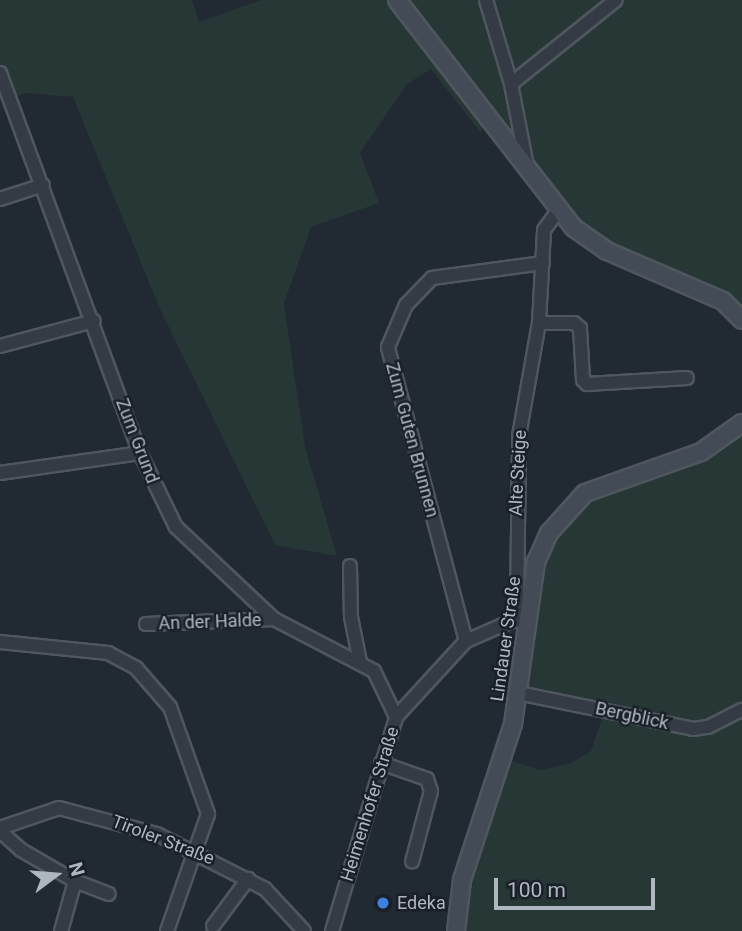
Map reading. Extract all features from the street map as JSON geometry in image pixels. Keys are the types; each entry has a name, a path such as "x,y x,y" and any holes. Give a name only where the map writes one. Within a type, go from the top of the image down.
{"main road":[{"path":"397,0 558,211 607,251 723,301 742,320"},
{"name":"Lindauer Straße","path":"456,931 462,880 505,757 518,693 525,622 536,562 548,533 585,494 610,482 701,452 742,424"}],"street":[{"path":"486,0 511,84 529,173"},
{"path":"511,84 616,0"},
{"name":"Zum Grund","path":"0,73 94,321 140,453 176,527 274,619 360,662 382,682 396,717"},
{"path":"0,199 43,185"},
{"name":"Alte Steige","path":"525,622 517,611 516,474 521,419 539,323 544,230 558,211"},
{"name":"Zum Guten Brunnen","path":"466,641 388,347 406,305 432,278 543,263"},
{"path":"0,346 94,321"},
{"path":"539,323 574,323 580,328 583,380 587,384 687,378"},
{"path":"0,473 140,453"},
{"path":"350,566 351,617 360,662"},
{"name":"An der Halde","path":"146,624 274,619"},
{"name":"Heimenhofer Straße","path":"332,931 396,717 466,641 514,620 525,622"},
{"path":"0,642 108,653 135,668 159,691 170,707 204,794 208,814 167,931"},
{"name":"Bergblick","path":"518,693 693,729 708,727 742,710"},
{"path":"381,763 427,779 431,791 412,862"},
{"name":"Tiroler Straße","path":"0,830 59,808 73,809 157,834 265,889 304,931"},
{"path":"0,830 21,850 75,881 109,894"},
{"path":"213,926 248,880"},
{"path":"61,931 75,881"}],"shaded area":[{"path":"0,0 192,0 199,22 262,0 390,0 487,124 480,132 431,69 407,84 360,153 379,203 311,227 284,303 305,447 337,556 275,545 160,309 73,97 26,93 11,98 0,67"},
{"path":"406,0 484,0 523,154"},
{"path":"489,0 742,0 742,312 610,246 577,223 532,168"},
{"path":"742,429 742,708 708,726 523,692 539,564 552,535 587,497"},
{"path":"742,712 742,931 460,931 462,902 508,760 541,770 571,763 591,751 604,713 693,731"}],"place":[{"name":"Edeka","path":"383,903"}]}
